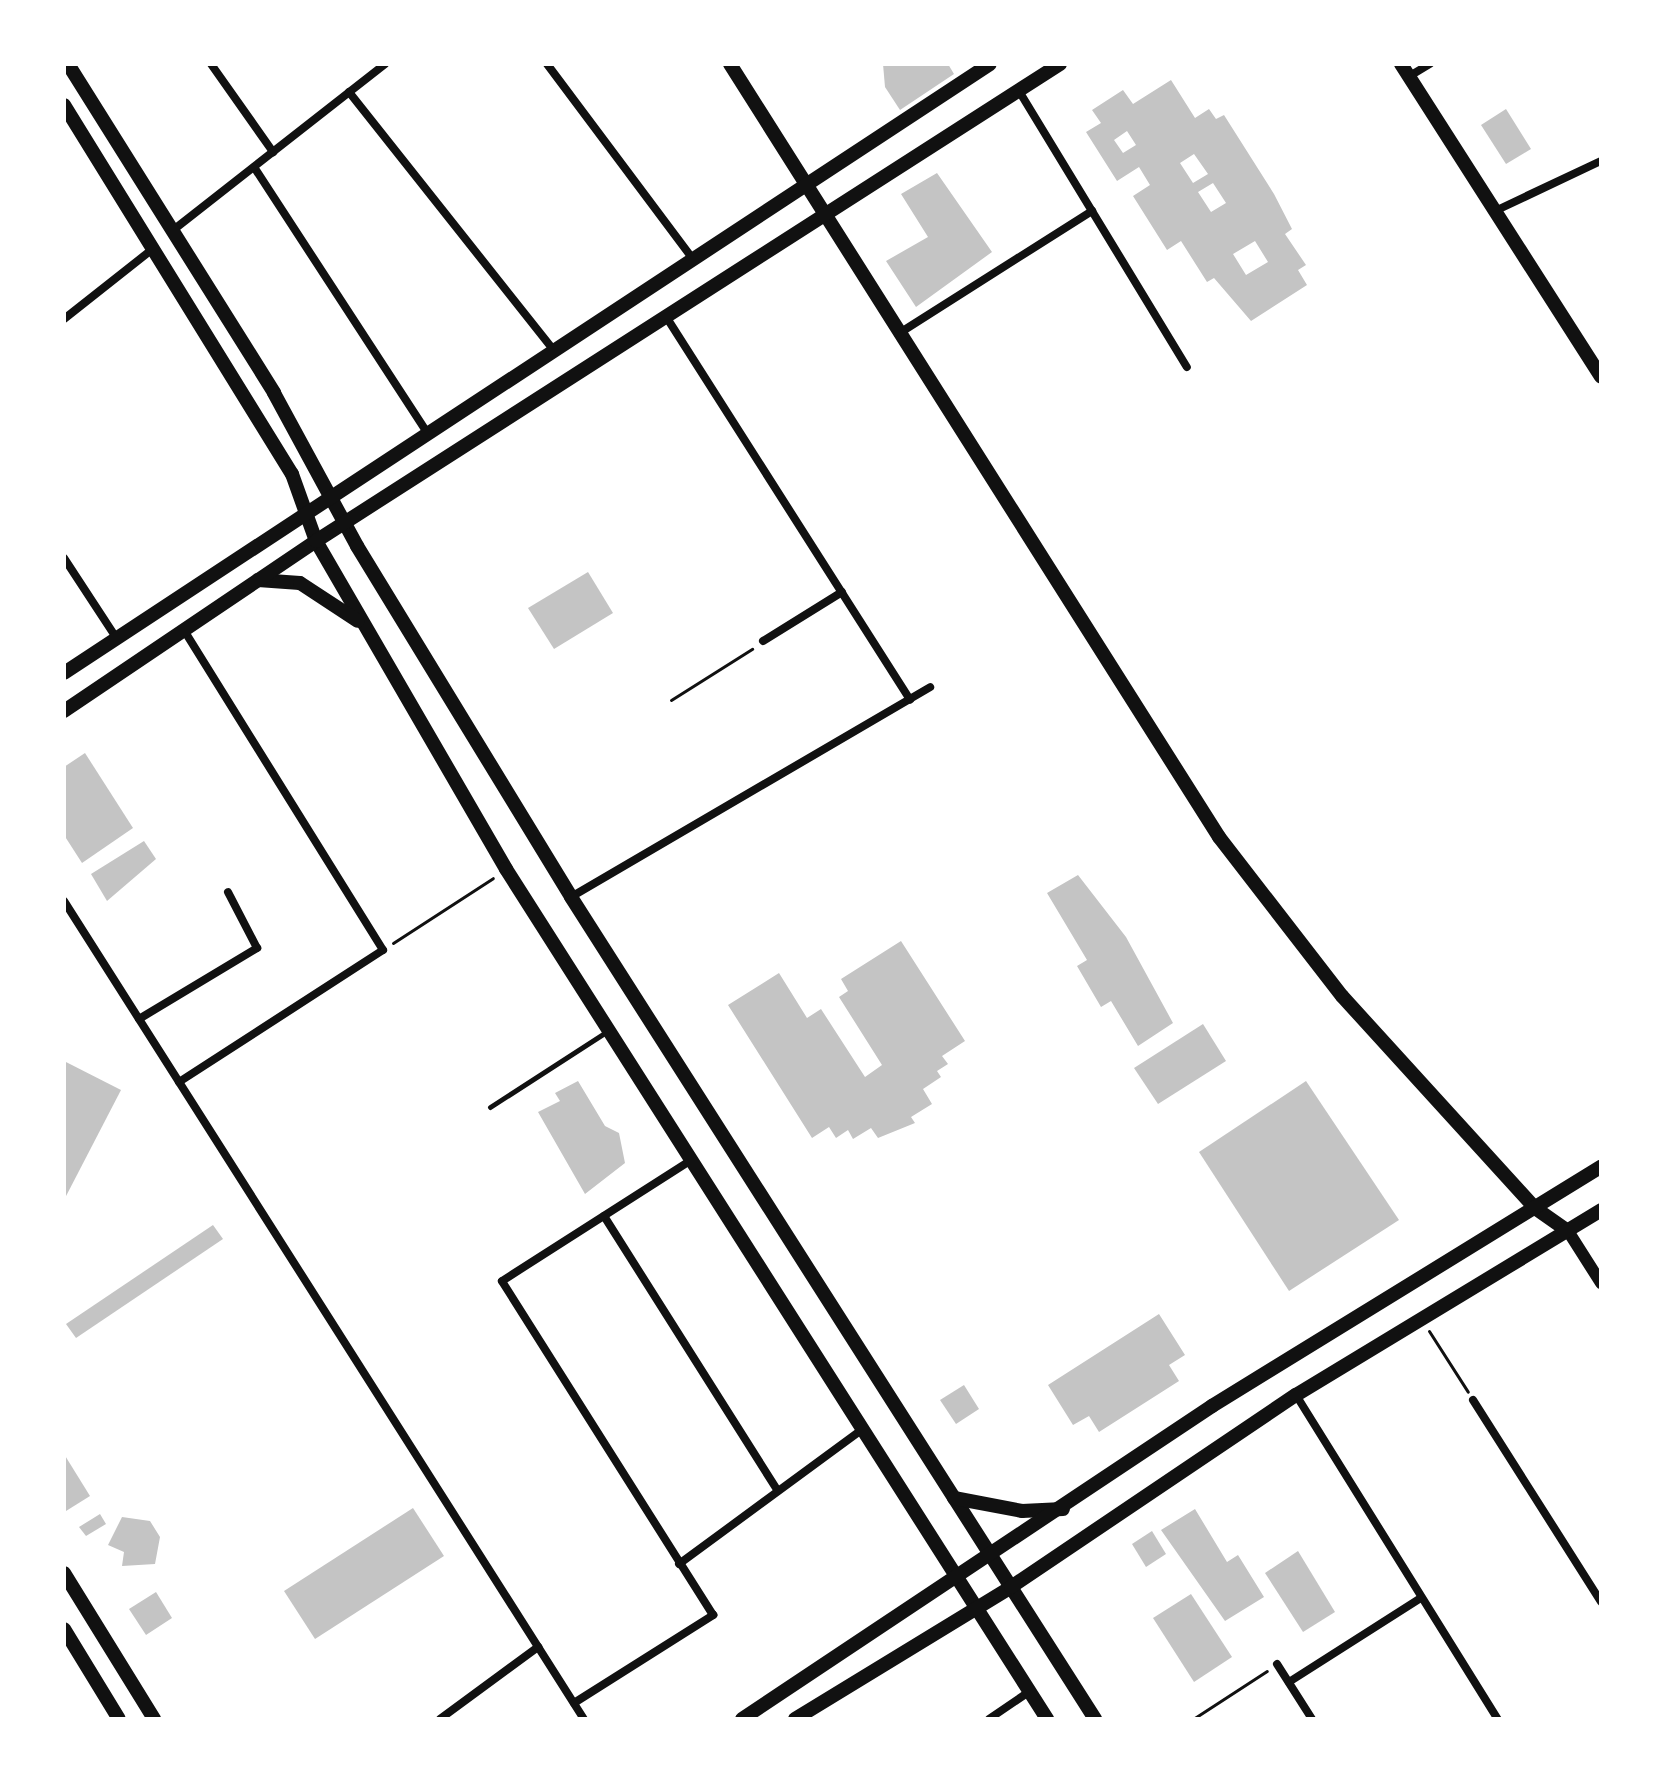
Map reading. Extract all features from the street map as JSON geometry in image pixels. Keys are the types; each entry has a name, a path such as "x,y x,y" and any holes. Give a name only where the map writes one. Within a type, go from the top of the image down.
{"main road":[{"path":"68,64 335,495 346,522 571,897 1095,1719"},
{"path":"730,64 897,335 1219,837 1342,996 1535,1208 1568,1231"},
{"path":"64,711 316,541 665,314 1060,64"},
{"path":"64,673 980,67"},
{"path":"1404,70 1601,377"},
{"path":"64,105 154,247 311,510 316,541 506,869 1047,1719"},
{"path":"258,580 300,583 367,629"},
{"path":"742,1719 993,1558 1212,1406 1601,1167"},
{"path":"795,1719 1011,1587 1296,1395 1601,1210"},
{"path":"954,1498 1022,1511 1064,1509"},
{"path":"64,1573 154,1719"},
{"path":"64,1629 70,1649 119,1719"}],"street":[{"path":"211,64 273,152"},
{"path":"547,64 693,259"},
{"path":"1404,70 1430,64"},
{"path":"172,231 381,65"},
{"path":"1019,91 1187,367"},
{"path":"349,92 553,349"},
{"path":"1495,211 1601,161"},
{"path":"254,167 428,434"},
{"path":"897,335 1092,211"},
{"path":"64,319 154,247"},
{"path":"665,314 910,699"},
{"path":"64,558 117,639"},
{"path":"763,641 842,592"},
{"path":"179,1082 383,950 184,630"},
{"path":"571,897 930,687"},
{"path":"139,1019 257,948 228,892"},
{"path":"64,901 584,1719"},
{"path":"574,1703 713,1615 502,1281 691,1160"},
{"path":"604,1216 778,1491"},
{"path":"1568,1231 1601,1283"},
{"path":"1296,1395 1498,1719"},
{"path":"1473,1400 1601,1602"},
{"path":"679,1564 863,1429"},
{"path":"1289,1682 1421,1598"},
{"path":"440,1719 538,1647"},
{"path":"1277,1664 1312,1719"},
{"path":"989,1719 1030,1691"}],"lane":[{"path":"490,1107 609,1030"}],"path":[{"path":"671,700 763,641"},
{"path":"383,950 506,869"},
{"path":"1420,1317 1473,1400"},
{"path":"1193,1719 1277,1664"}],"building":[{"path":"883,64 948,64 954,74 900,110 885,87"},
{"path":"1171,80 1195,118 1209,109 1216,119 1224,115 1274,194 1292,229 1285,234 1306,265 1298,270 1307,285 1251,321 1214,278 1207,282 1181,241 1167,250 1133,196 1150,185 1139,167 1117,181 1086,132 1101,123 1092,110 1123,90 1133,104","holes":["1127,131 1136,145 1123,153 1114,140","1194,154 1208,174 1193,183 1180,163","1213,183 1226,203 1211,212 1198,192","1255,241 1268,262 1246,275 1233,254"]},
{"path":"1506,109 1531,149 1506,164 1481,125"},
{"path":"937,173 992,252 916,307 886,261 928,237 901,194"},
{"path":"588,572 613,613 554,649 528,608"},
{"path":"85,753 133,828 82,863 64,835 64,767"},
{"path":"144,841 156,859 107,901 91,874"},
{"path":"1078,875 1126,937 1173,1023 1138,1046 1111,1001 1101,1007 1077,966 1087,960 1047,893"},
{"path":"901,941 965,1041 942,1056 948,1064 937,1071 941,1077 923,1089 932,1104 911,1117 915,1123 878,1138 871,1128 853,1139 848,1130 836,1138 829,1127 812,1138 728,1005 779,973 807,1018 821,1009 865,1077 882,1065 839,997 848,991 841,979"},
{"path":"1203,1024 1226,1061 1158,1104 1134,1068"},
{"path":"64,1061 121,1090 64,1200"},
{"path":"578,1081 605,1126 619,1133 625,1163 585,1194 538,1112 560,1101 555,1093"},
{"path":"1306,1081 1399,1220 1289,1291 1199,1152"},
{"path":"213,1225 223,1239 76,1338 66,1324"},
{"path":"1159,1314 1185,1355 1169,1365 1179,1381 1099,1432 1089,1416 1073,1425 1048,1385"},
{"path":"964,1385 979,1409 956,1424 940,1400"},
{"path":"64,1454 90,1496 66,1511 64,1508"},
{"path":"413,1508 444,1556 315,1639 284,1591"},
{"path":"1195,1509 1227,1562 1238,1555 1264,1597 1225,1621 1161,1530"},
{"path":"100,1514 106,1524 86,1536 79,1527"},
{"path":"122,1517 150,1521 160,1537 155,1564 122,1566 124,1552 108,1545"},
{"path":"1152,1531 1166,1554 1146,1567 1132,1544"},
{"path":"1298,1551 1335,1612 1303,1632 1265,1573"},
{"path":"156,1592 172,1618 146,1635 129,1609"},
{"path":"1191,1594 1232,1657 1194,1682 1153,1618"}]}
